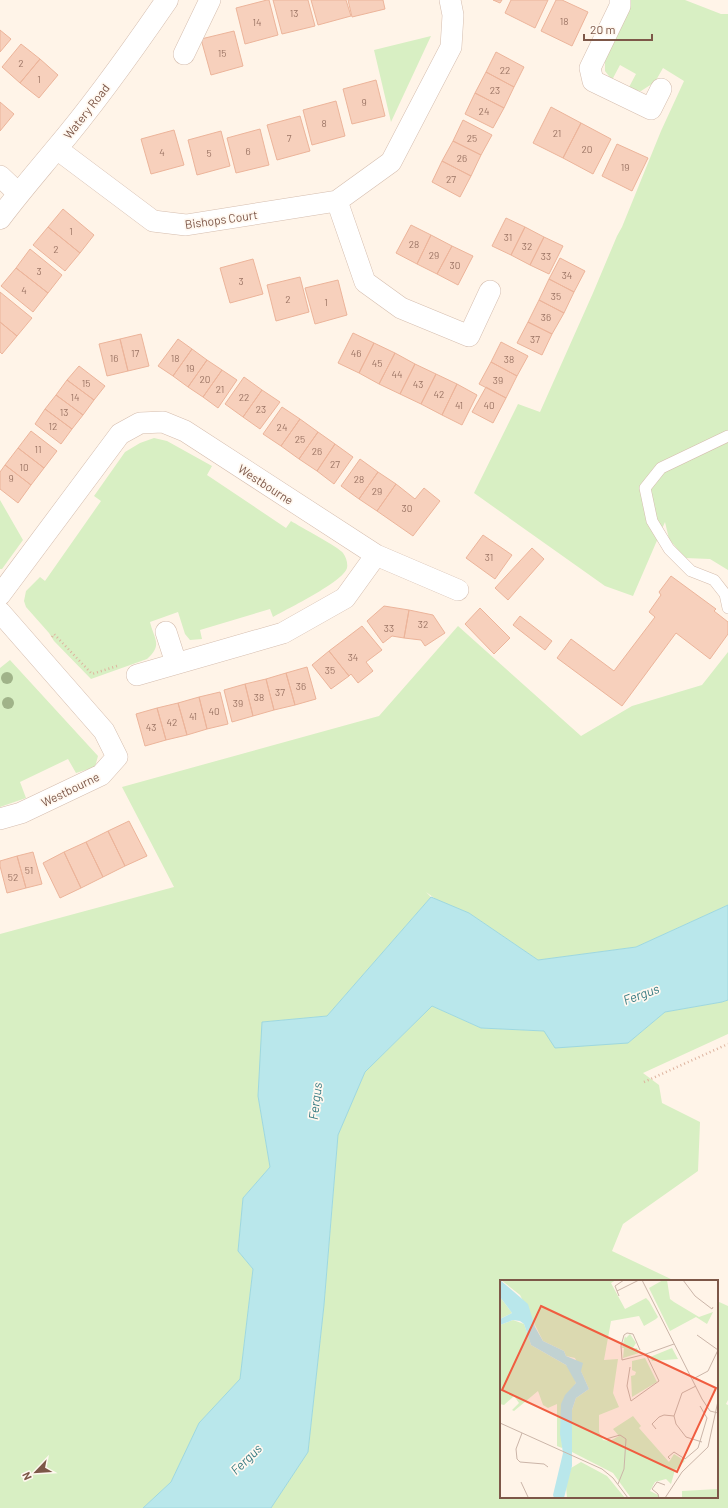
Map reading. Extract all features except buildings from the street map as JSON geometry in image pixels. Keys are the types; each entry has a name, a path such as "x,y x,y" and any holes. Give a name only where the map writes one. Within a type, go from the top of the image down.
{"street":[{"name":"Watery Road","path":"0,218 18,193 57,149 126,61 167,0"},
{"path":"184,54 210,0"},
{"name":"Bishops Court","path":"57,149 153,221 186,225 337,201 391,162 451,47 453,15 450,0"},
{"path":"620,0 620,6 590,68 593,81 651,109 661,89"},
{"path":"0,176 18,193"},
{"path":"337,201 365,282 402,308 469,336 490,292"},
{"name":"Westbourne","path":"0,595 120,434 140,423 163,422 185,431 376,555 458,590"},
{"path":"137,675 283,633 345,598 376,555"},
{"name":"Westbourne","path":"0,612 104,731 117,757 101,775 21,813 0,819"},
{"path":"166,632 176,663"}],"lane":[{"path":"728,436 661,468 645,488 652,521 669,549 691,571 714,580 725,594 728,608"}],"path":[{"path":"36,653 54,634 92,674 127,663 137,675"},
{"path":"644,1082 728,1044"}],"green space":[{"path":"627,0 685,0 721,14 728,14 728,570 710,559 685,558 669,539 665,522 633,596 605,586 474,493 518,404 540,412 622,227 661,131 684,81 663,68 655,82 641,91 628,89 636,74 620,65 612,80 605,71 605,60"},
{"path":"431,36 391,122 374,50"},
{"path":"154,438 167,441 212,466 207,475 286,528 291,521 340,550 346,558 347,568 343,574 326,588 273,617 270,609 200,630 202,639 190,640 185,634 178,612 150,622 155,637 156,646 155,650 147,659 91,679 54,641 49,633 26,607 24,601 26,591 40,577 45,581 101,501 94,496 125,452 140,443"},
{"path":"0,500 23,540 2,569 0,569"},
{"path":"458,626 581,736 632,706 702,685 728,652 728,905 636,947 538,960 469,913 437,900 426,892 431,897 327,1016 263,1022 258,1096 270,1167 243,1198 238,1251 253,1269 240,1379 199,1423 171,1482 143,1508 0,1508 0,934 174,887 122,787 379,716"},
{"path":"10,660 98,756 95,767 76,773 68,759 20,782 26,798 0,807 0,668"},
{"path":"728,1000 728,1034 643,1073 659,1085 662,1103 700,1122 698,1171 623,1224 612,1251 673,1280 500,1280 500,1498 718,1498 718,1301 728,1306 728,1400 726,1404 728,1405 728,1508 271,1508 308,1452 324,1305 338,1135 365,1072 432,1006 481,1028 544,1031 628,1043 665,1012"}],"water":[{"name":"Fergus","path":"431,897 469,913 538,960 636,947 728,905 728,1000 665,1012 628,1043 555,1048 544,1031 481,1028 432,1006 365,1072 338,1135 324,1305 308,1452 271,1508 143,1508 171,1482 199,1423 240,1379 253,1269 238,1251 243,1198 270,1167 258,1096 262,1022 327,1016"}]}
